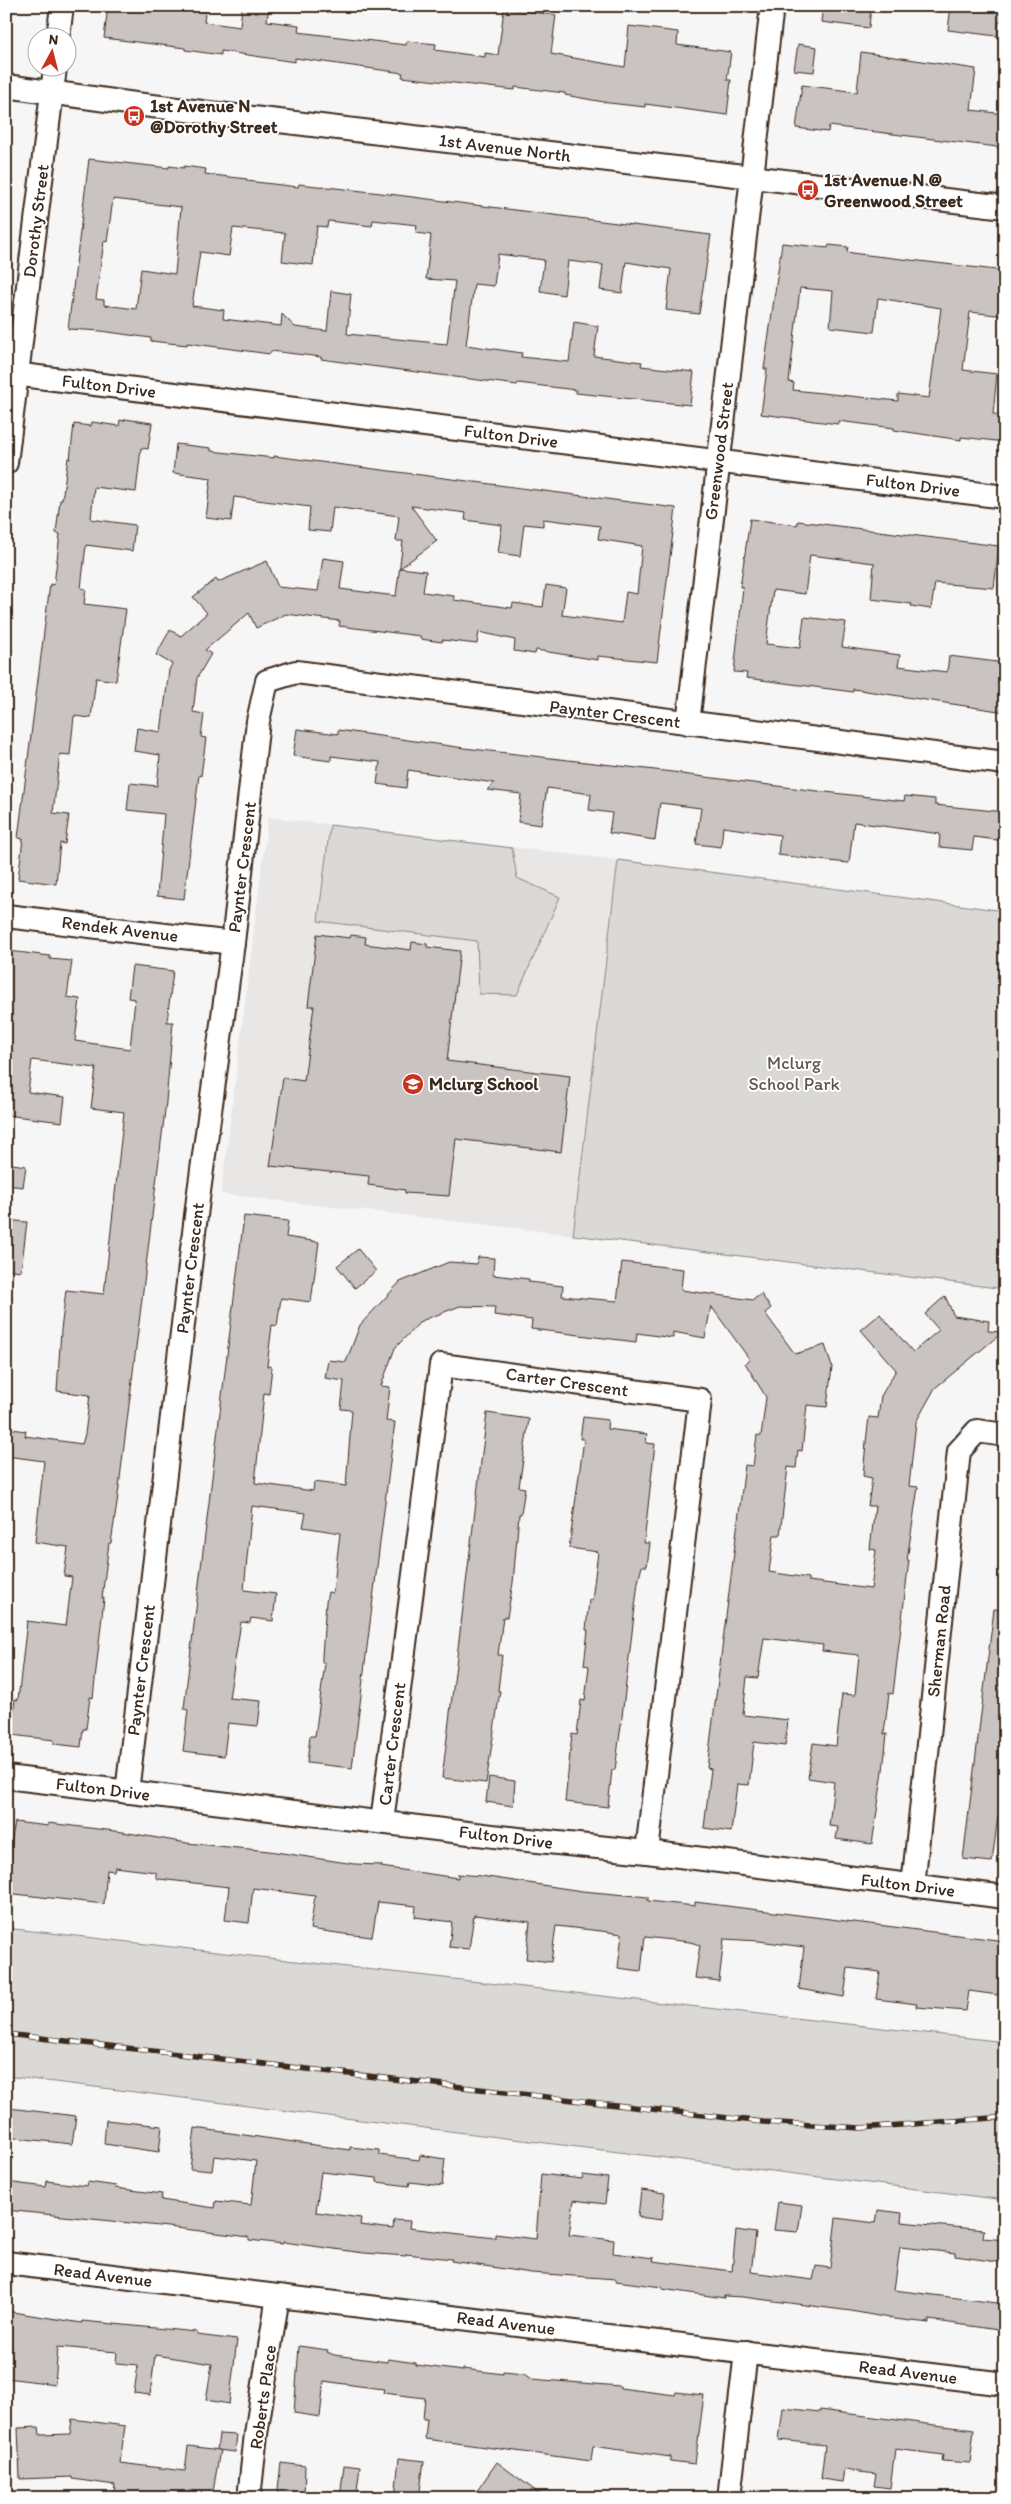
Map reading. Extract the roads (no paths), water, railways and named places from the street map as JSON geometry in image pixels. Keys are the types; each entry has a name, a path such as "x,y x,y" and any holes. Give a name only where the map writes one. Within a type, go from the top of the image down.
{"street":[{"path":"59,28 62,6"},
{"name":"Greenwood Street","path":"688,724 717,461 772,6"},
{"name":"Dorothy Street","path":"6,463 12,374 54,78"},
{"name":"1st Avenue North","path":"6,86 752,178 1005,207"},
{"name":"Fulton Drive","path":"12,374 1005,497"},
{"name":"Paynter Crescent","path":"127,1792 197,1209 233,943 258,721 266,681 296,672 688,724 1005,763"},
{"name":"Rendek Avenue","path":"6,916 233,943"},
{"name":"Carter Crescent","path":"382,1822 441,1364 700,1400 647,1852"},
{"name":"Sherman Road","path":"913,1886 959,1451 976,1431 1005,1435"},
{"name":"Fulton Drive","path":"6,1777 518,1839 647,1852 1005,1897"},
{"name":"Read Avenue","path":"6,2263 1005,2384"},
{"name":"Roberts Place","path":"249,2498 256,2434 278,2296"},
{"path":"728,2498 746,2352"}],"railway":[{"path":"6,2034 763,2122 861,2128 1005,2117"}],"place":[{"name":"1st Avenue N @Dorothy Street","path":"134,116"},
{"name":"1st Avenue N @ Greenwood Street","path":"808,190"},
{"name":"Mclurg School","path":"413,1084"}],"park label":[{"name":"Mclurg School Park","path":"794,1073"}]}
